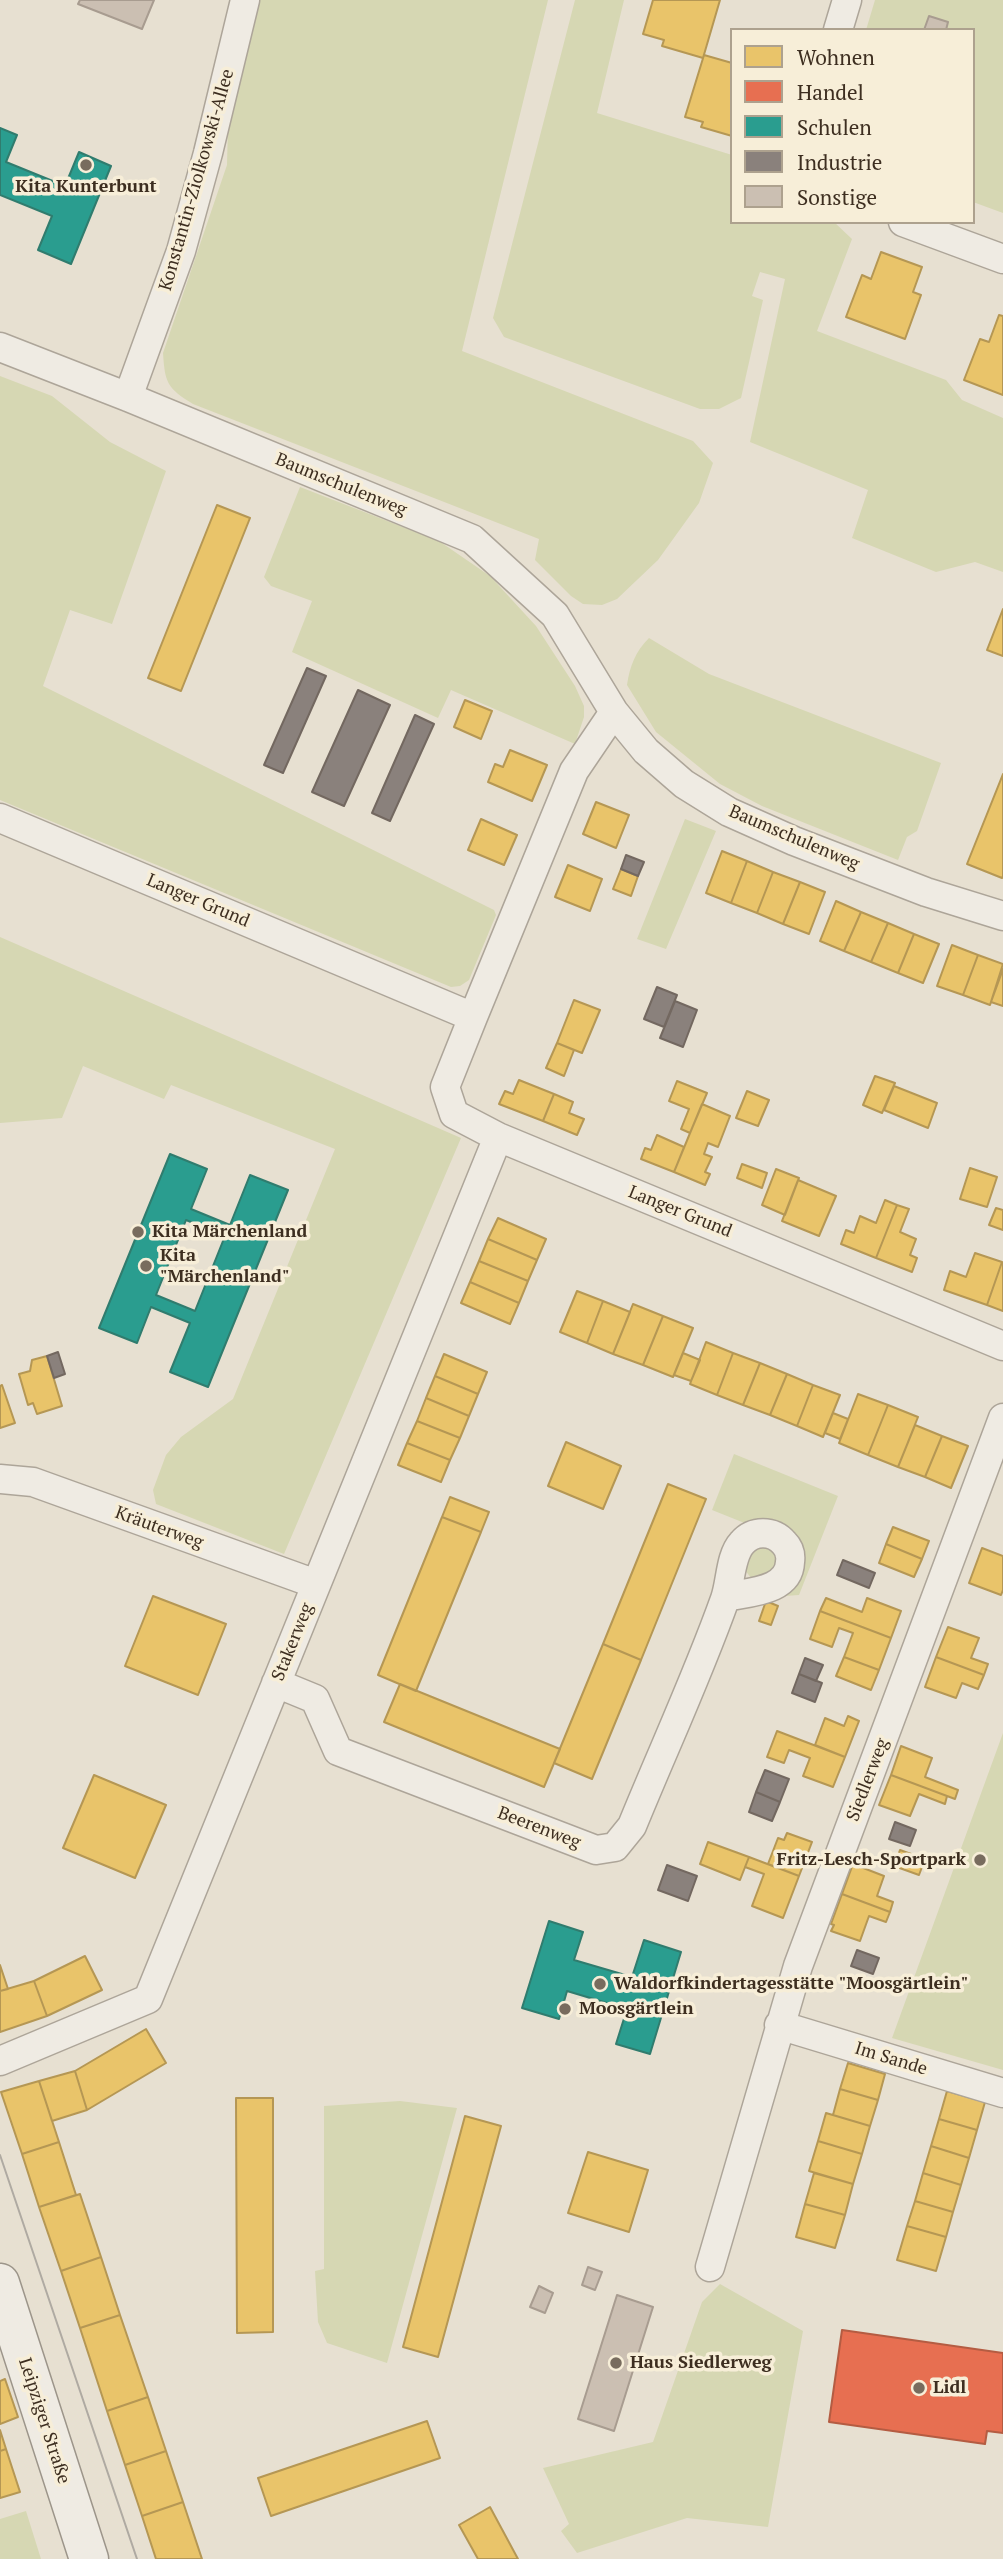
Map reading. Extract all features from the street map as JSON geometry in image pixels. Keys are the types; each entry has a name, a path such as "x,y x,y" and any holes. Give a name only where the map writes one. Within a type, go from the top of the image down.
{"street":[{"name":"Konstantin-Ziolkowski-Allee","path":"128,397 181,251 245,0"},
{"path":"839,28 847,0"},
{"path":"908,224 1003,259"},
{"name":"Baumschulenweg","path":"0,347 472,539 555,615 614,712 646,751 674,775 729,812 794,841 926,892 1003,916"},
{"name":"Langer Grund","path":"614,712 574,771 472,1017 445,1087 454,1114 498,1137 1003,1346"},
{"name":"Langer Grund","path":"0,818 472,1017"},
{"name":"Stakerweg","path":"0,2061 148,1999 498,1137"},
{"name":"Siedlerweg","path":"710,2267 798,1966 1003,1418"},
{"name":"Kräuterweg","path":"0,1479 33,1482 316,1584"},
{"name":"Beerenweg","path":"276,1683 315,1699 338,1751 596,1850 615,1847 632,1826 726,1597"},
{"name":"Im Sande","path":"779,2025 1003,2093"},
{"name":"Leipziger Straße","path":"0,2283 89,2559"}],"green space":[{"path":"259,0 548,0 462,351 693,441 713,463 699,503 658,560 617,599 602,605 583,604 571,596 535,560 539,539 193,404 169,384 163,353 227,165 228,125"},
{"path":"575,0 624,0 597,113 730,154 730,224 836,224 852,239 817,331 946,380 962,400 1003,418 1003,572 975,562 936,572 852,538 868,490 750,442 785,279 760,272 752,296 763,300 741,398 719,409 700,409 504,337 493,318"},
{"path":"875,0 1003,0 1003,213 975,203 975,28 867,28"},
{"path":"0,376 52,396 110,442 166,471 112,624 70,610 43,686 494,910 496,915 469,980 460,986 451,987 0,800"},
{"path":"300,487 439,541 490,576 536,626 575,686 584,706 584,717 575,744 451,690 438,718 292,652 312,601 271,586 264,577"},
{"path":"649,638 709,674 941,763 917,831 907,837 898,860 762,806 720,784 656,732 627,685 634,660"},
{"path":"685,819 716,831 666,949 637,939"},
{"path":"0,937 461,1138 284,1554 156,1504 153,1490 166,1455 181,1437 233,1399 335,1149 171,1085 164,1099 83,1066 62,1118 0,1123"},
{"path":"734,1454 838,1496 799,1595 785,1596 796,1581 800,1568 752,1526 712,1510"},
{"path":"750,1545 775,1546 780,1571 752,1579 744,1569"},
{"name":"Fritz-Lesch-Sportpark","path":"1003,1733 1003,2070 892,2038"},
{"path":"400,2101 457,2108 387,2363 327,2343 318,2322 315,2271 324,2269 324,2106"},
{"path":"720,2284 803,2331 768,2527 687,2518 577,2553 561,2531 569,2524 543,2468 653,2442 702,2302"},
{"path":"26,2511 41,2559 0,2559 0,2519"}],"building: Wohnen":[{"path":"653,0 720,0 703,58 662,46 664,40 643,34"},
{"path":"704,55 730,62 730,135 701,127 703,122 685,117"},
{"path":"881,252 922,267 913,292 921,295 905,339 846,317 862,275 871,279"},
{"path":"999,315 1003,316 1003,395 964,380 980,339 989,342"},
{"path":"217,505 250,518 181,691 148,678"},
{"path":"1003,609 1003,656 987,650"},
{"path":"465,700 492,711 481,739 454,727"},
{"path":"510,750 547,765 532,801 488,782 495,764 503,767"},
{"path":"1003,774 1003,876 1002,878 967,864"},
{"path":"596,802 629,815 616,848 583,834"},
{"path":"481,819 517,835 504,865 468,850"},
{"path":"722,851 747,861 731,903 706,893"},
{"path":"747,861 773,872 757,913 731,903"},
{"path":"568,865 602,879 590,911 555,897"},
{"path":"621,869 638,876 631,896 613,889"},
{"path":"773,872 800,882 783,924 757,913"},
{"path":"800,882 825,892 809,934 783,924"},
{"path":"836,901 861,912 844,951 820,941"},
{"path":"861,912 888,923 871,962 844,951"},
{"path":"888,923 914,934 898,973 871,962"},
{"path":"914,934 939,944 923,983 898,973"},
{"path":"952,945 978,955 963,995 937,986"},
{"path":"978,955 1003,964 990,1005 963,995"},
{"path":"1003,969 1003,1006 991,1002"},
{"path":"574,1000 600,1010 582,1053 557,1043"},
{"path":"557,1043 574,1050 564,1076 546,1068"},
{"path":"875,1076 895,1083 882,1113 863,1105"},
{"path":"519,1080 554,1094 543,1121 499,1104 505,1091 513,1094"},
{"path":"677,1081 707,1093 690,1133 681,1129 689,1109 669,1101"},
{"path":"894,1086 937,1103 928,1128 884,1110"},
{"path":"747,1091 769,1100 758,1126 736,1118"},
{"path":"554,1094 573,1102 569,1113 584,1119 577,1135 543,1121"},
{"path":"702,1104 730,1116 718,1147 708,1143 704,1154 712,1157 705,1172 710,1174 705,1185 674,1172"},
{"path":"657,1135 684,1147 674,1172 641,1159 645,1148 651,1150"},
{"path":"742,1164 767,1173 762,1188 737,1178"},
{"path":"970,1168 997,1177 987,1207 960,1199"},
{"path":"776,1169 799,1178 785,1215 762,1205"},
{"path":"798,1180 836,1196 819,1236 782,1221"},
{"path":"885,1200 897,1205 876,1258 841,1244 846,1230 854,1233 860,1216 876,1223"},
{"path":"897,1205 909,1209 900,1232 916,1239 910,1255 917,1258 912,1272 876,1258"},
{"path":"996,1208 1003,1210 1003,1230 989,1225"},
{"path":"498,1218 546,1239 537,1260 488,1239"},
{"path":"488,1239 537,1260 528,1281 479,1261"},
{"path":"975,1253 1002,1262 987,1305 944,1290 950,1271 966,1277"},
{"path":"479,1261 528,1281 519,1303 470,1282"},
{"path":"1003,1263 1003,1311 987,1305"},
{"path":"470,1282 519,1303 510,1324 461,1303"},
{"path":"577,1291 603,1301 587,1343 560,1332"},
{"path":"603,1301 630,1312 613,1354 587,1343"},
{"path":"633,1304 663,1316 643,1365 613,1354"},
{"path":"663,1316 693,1328 673,1377 643,1365"},
{"path":"706,1342 733,1353 717,1395 690,1384"},
{"path":"683,1353 700,1360 691,1381 674,1375"},
{"path":"733,1353 760,1363 743,1405 717,1395"},
{"path":"444,1354 487,1372 478,1394 435,1376"},
{"path":"47,1356 62,1406 37,1414 33,1403 28,1405 19,1374 30,1371 32,1360"},
{"path":"760,1363 787,1374 770,1415 743,1405"},
{"path":"787,1374 813,1385 797,1426 770,1415"},
{"path":"435,1376 478,1394 469,1416 426,1398"},
{"path":"2,1385 15,1423 0,1428 0,1386"},
{"path":"813,1385 840,1395 823,1437 797,1426"},
{"path":"858,1394 888,1405 868,1455 839,1443"},
{"path":"426,1398 469,1416 460,1438 417,1421"},
{"path":"888,1405 918,1417 898,1467 868,1455"},
{"path":"833,1413 848,1419 840,1439 825,1433"},
{"path":"417,1421 460,1438 450,1460 407,1443"},
{"path":"915,1425 942,1436 925,1477 898,1467"},
{"path":"942,1436 968,1446 951,1488 925,1477"},
{"path":"566,1442 621,1466 603,1509 548,1486"},
{"path":"407,1443 450,1460 441,1482 398,1465"},
{"path":"668,1484 706,1499 641,1660 603,1644"},
{"path":"450,1497 489,1512 481,1532 442,1517"},
{"path":"442,1517 481,1532 416,1691 378,1675"},
{"path":"893,1527 929,1541 922,1559 886,1544"},
{"path":"886,1544 922,1559 914,1577 879,1563"},
{"path":"982,1548 1003,1556 1001,1595 969,1583"},
{"path":"153,1596 226,1624 198,1695 125,1666"},
{"path":"826,1598 862,1612 867,1598 901,1611 891,1638 820,1611"},
{"path":"766,1601 778,1606 771,1625 759,1621"},
{"path":"820,1611 891,1638 879,1670 844,1657 853,1633 839,1628 832,1647 810,1639"},
{"path":"948,1627 979,1638 971,1658 988,1664 984,1675 936,1657"},
{"path":"603,1644 641,1660 592,1779 554,1763"},
{"path":"844,1657 879,1670 871,1690 836,1676"},
{"path":"936,1657 984,1675 978,1689 962,1683 956,1698 925,1687"},
{"path":"400,1684 560,1749 544,1787 384,1722"},
{"path":"848,1716 859,1721 845,1757 815,1745 825,1718 844,1726"},
{"path":"777,1731 845,1757 833,1787 803,1776 810,1758 789,1750 784,1763 767,1757"},
{"path":"901,1746 932,1758 925,1777 958,1790 955,1799 891,1775"},
{"path":"94,1775 166,1805 135,1878 63,1848"},
{"path":"891,1775 947,1796 945,1804 919,1794 910,1816 879,1805"},
{"path":"787,1833 812,1842 799,1876 768,1864 778,1838 784,1840"},
{"path":"708,1842 749,1857 740,1880 700,1864"},
{"path":"900,1850 925,1859 919,1875 894,1866"},
{"path":"749,1857 799,1876 783,1918 752,1906 764,1874 745,1867"},
{"path":"853,1864 884,1876 877,1896 893,1902 890,1912 842,1894"},
{"path":"842,1894 890,1912 886,1922 869,1916 860,1941 831,1931"},
{"path":"85,1956 102,1990 47,2016 34,1981"},
{"path":"0,1965 8,1989 0,1991"},
{"path":"34,1981 47,2016 0,2032 0,1991"},
{"path":"146,2029 166,2063 87,2110 75,2071"},
{"path":"848,2063 885,2074 878,2100 840,2089"},
{"path":"75,2071 87,2110 52,2121 39,2081"},
{"path":"39,2081 59,2142 22,2154 1,2092"},
{"path":"840,2089 878,2100 870,2126 833,2115"},
{"path":"947,2091 985,2102 977,2130 939,2119"},
{"path":"236,2098 273,2098 273,2332 237,2333"},
{"path":"826,2113 870,2126 862,2154 818,2141"},
{"path":"465,2116 501,2126 438,2357 403,2347"},
{"path":"939,2119 977,2130 969,2158 931,2146"},
{"path":"818,2141 862,2154 853,2184 809,2171"},
{"path":"59,2142 76,2195 39,2207 22,2154"},
{"path":"931,2146 969,2158 961,2185 923,2173"},
{"path":"588,2152 648,2170 629,2232 568,2213"},
{"path":"814,2173 853,2184 845,2215 805,2204"},
{"path":"923,2173 961,2185 953,2212 915,2201"},
{"path":"80,2194 101,2257 61,2271 39,2207"},
{"path":"915,2201 953,2212 946,2237 907,2226"},
{"path":"805,2204 845,2215 835,2248 796,2237"},
{"path":"907,2226 946,2237 936,2271 897,2260"},
{"path":"101,2257 120,2315 80,2328 61,2271"},
{"path":"120,2315 148,2397 107,2411 80,2328"},
{"path":"5,2379 18,2417 0,2424 0,2381"},
{"path":"148,2397 166,2451 125,2465 107,2411"},
{"path":"427,2421 440,2458 271,2516 258,2478"},
{"path":"0,2430 6,2449 0,2451"},
{"path":"6,2449 20,2492 0,2498 0,2451"},
{"path":"166,2451 183,2502 142,2516 125,2465"},
{"path":"183,2502 202,2559 156,2559 142,2516"},
{"path":"490,2507 518,2559 478,2559 459,2525"}],"building: Handel":[{"name":"Lidl","path":"842,2330 1003,2353 1003,2433 987,2431 985,2444 829,2422"}],"building: Schulen":[{"path":"0,128 17,135 6,162 65,186 79,152 111,166 71,264 38,250 52,216 0,195"},
{"name":"Kita \"Märchenland\"","path":"170,1154 207,1169 191,1209 230,1225 250,1175 288,1190 208,1387 170,1372 190,1323 151,1307 137,1343 99,1328","holes":["186,1220 225,1236 195,1311 156,1295"]},
{"name":"Waldorfkindertagesstätte \"Moosgärtlein\"","path":"549,1921 583,1932 574,1960 632,1977 644,1940 681,1952 650,2054 616,2044 627,2009 567,1991 559,2019 522,2008"}],"building: Industrie":[{"path":"307,668 326,676 283,773 264,765"},
{"path":"358,690 390,705 344,806 312,792"},
{"path":"415,715 434,724 390,821 372,813"},
{"path":"626,855 644,862 638,876 621,869"},
{"path":"657,987 677,995 664,1027 644,1019"},
{"path":"675,1001 697,1010 683,1047 660,1038"},
{"path":"58,1352 65,1374 54,1378 47,1356"},
{"path":"843,1560 875,1573 869,1588 837,1575"},
{"path":"805,1658 823,1665 816,1681 799,1674"},
{"path":"799,1674 822,1683 815,1702 792,1693"},
{"path":"765,1770 789,1779 780,1802 756,1792"},
{"path":"756,1792 780,1802 772,1821 749,1812"},
{"path":"895,1822 916,1830 910,1846 889,1839"},
{"path":"667,1865 697,1876 688,1901 658,1890"},
{"path":"857,1950 879,1958 873,1974 851,1966"}],"building: Sonstige":[{"path":"80,0 154,0 142,29 78,4"},
{"path":"929,16 948,22 946,28 925,28"},
{"path":"588,2267 602,2272 595,2290 582,2285"},
{"path":"539,2286 553,2293 545,2313 530,2307"},
{"name":"Haus Siedlerweg","path":"617,2295 653,2307 614,2431 578,2419"}],"tram line":[{"path":"0,2155 137,2559"}],"place":[{"name":"Kita Kunterbunt","path":"86,165"},
{"name":"Kita Märchenland","path":"138,1232"},
{"name":"Kita \"Märchenland\"","path":"146,1266"},
{"name":"Fritz-Lesch-Sportpark","path":"980,1860"},
{"name":"Waldorfkindertagesstätte \"Moosgärtlein\"","path":"600,1984"},
{"name":"Moosgärtlein","path":"565,2009"},
{"name":"Haus Siedlerweg","path":"616,2363"},
{"name":"Lidl","path":"919,2388"}]}
